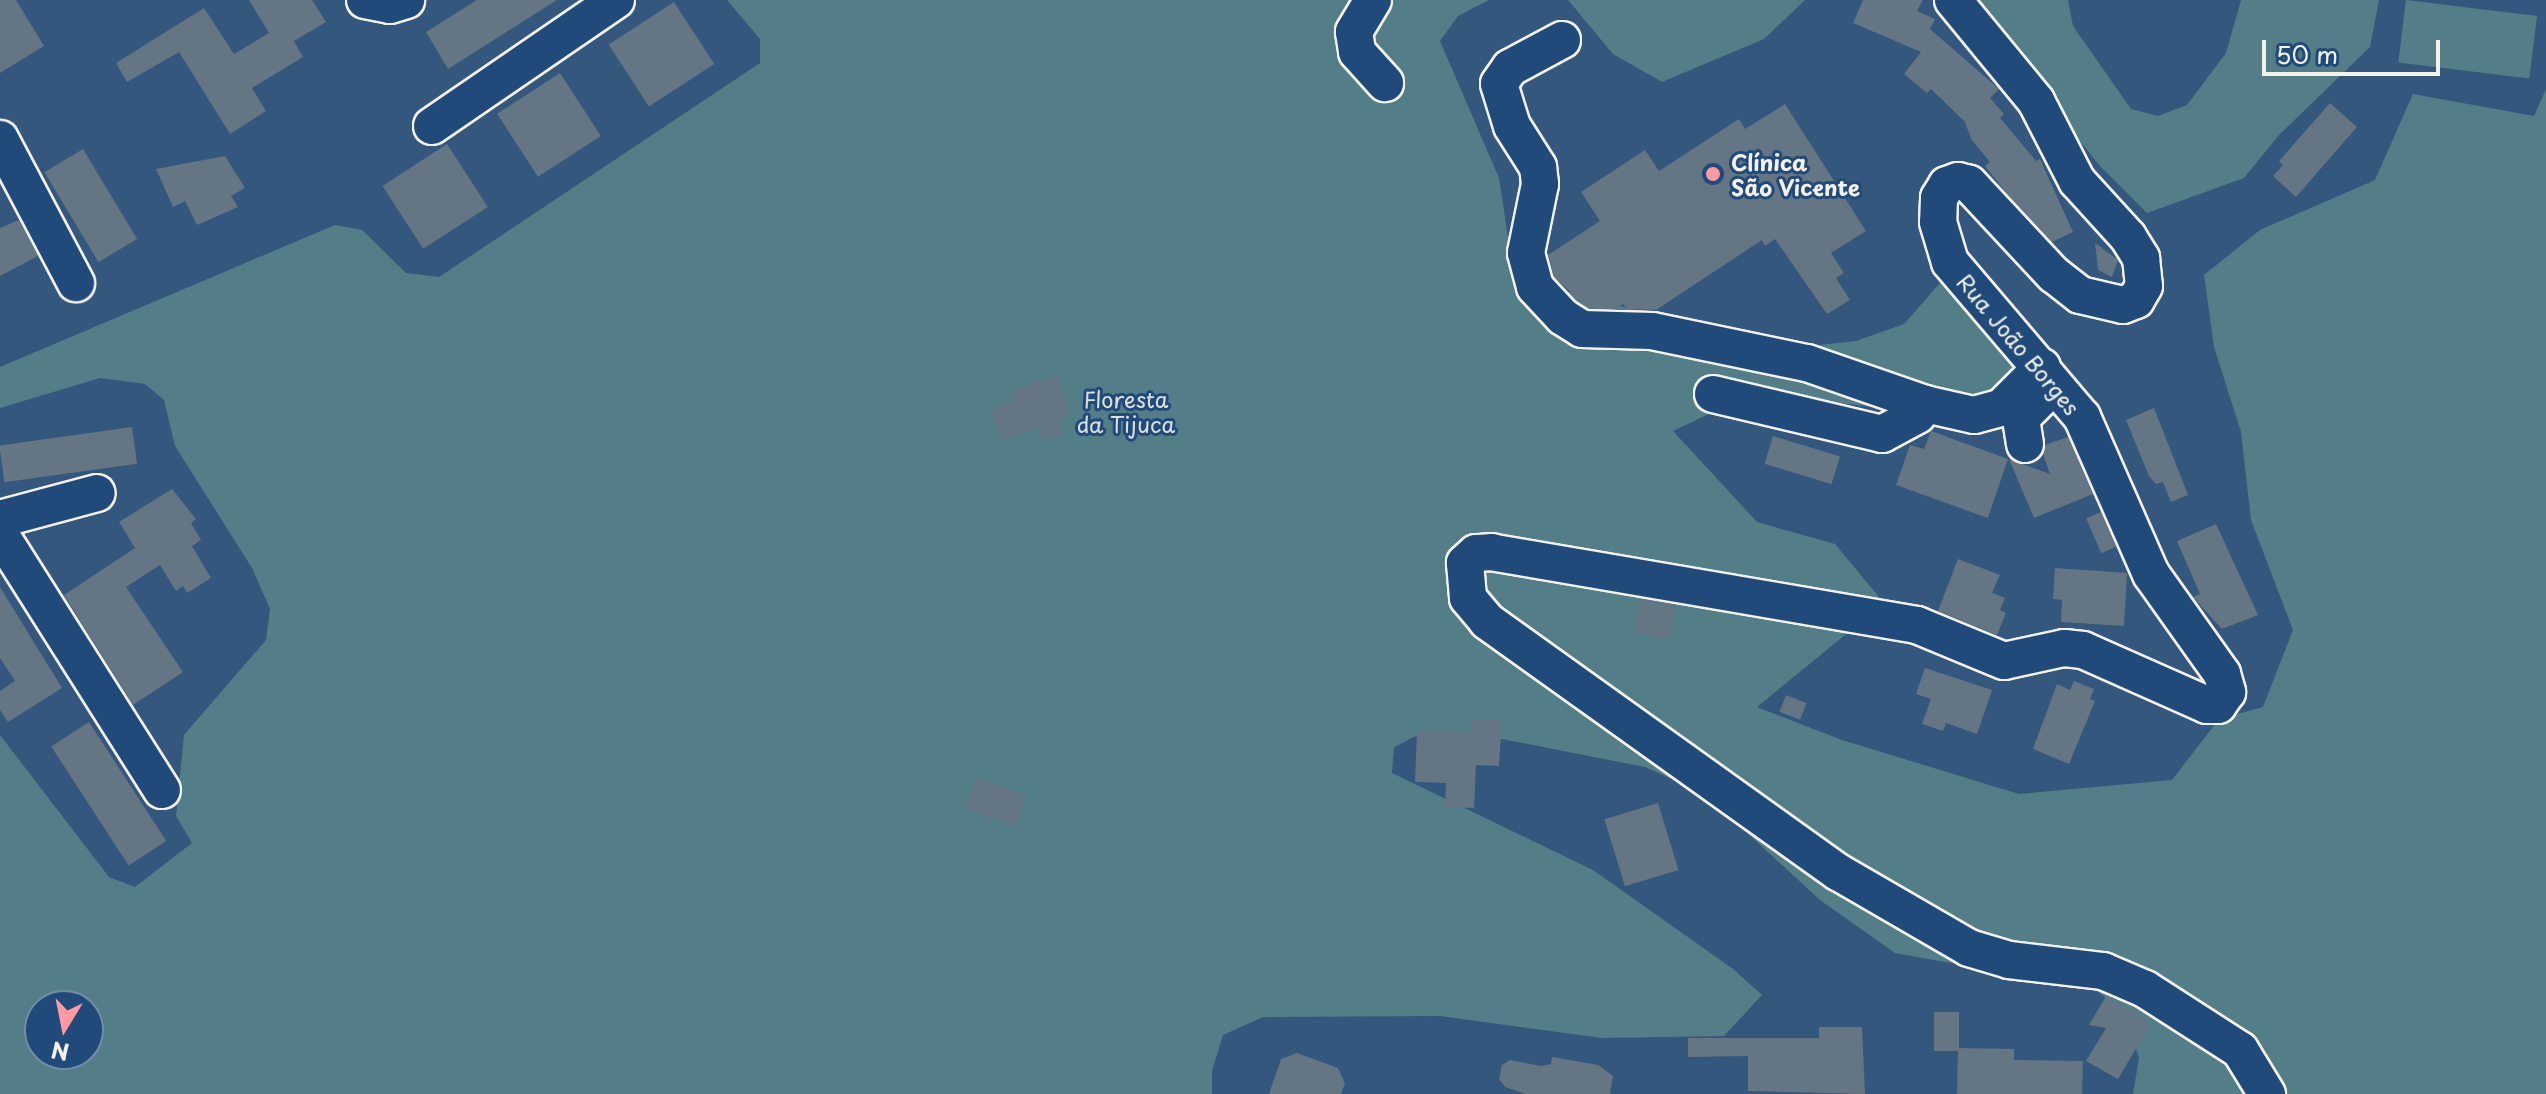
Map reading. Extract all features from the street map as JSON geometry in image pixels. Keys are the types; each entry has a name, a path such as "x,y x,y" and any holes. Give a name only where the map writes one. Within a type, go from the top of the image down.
{"street":[{"path":"365,0 390,5 406,0"},
{"path":"432,126 616,0"},
{"path":"1373,0 1354,32 1357,52 1385,83"},
{"name":"Rua João Borges","path":"1953,0 2036,101 2077,181 2141,258 2144,286 2136,300 2103,305 2054,275 1969,184 1947,185 1939,198 1938,222 1950,262 1965,285 2049,376 2082,417 2151,574 2225,683 2227,692 2218,705 2207,705 2083,650 2064,648 2004,661 1917,625 1575,564 1476,553 1465,563 1463,576 1468,598 1487,621 1838,872 1969,948 2009,960 2103,971 2145,989 2240,1050 2267,1094"},
{"path":"1562,40 1510,68 1499,84 1512,126 1538,167 1540,184 1526,253 1535,287 1563,317 1582,329 1652,331 1807,363 1925,404 1990,413 2049,376"},
{"path":"0,139 76,283"},
{"path":"2025,444 2021,418 2049,376"},
{"path":"1713,394 1882,434 1917,415 1925,404"},
{"path":"0,519 97,493"},
{"path":"0,534 162,790"}],"green space":[{"name":"Floresta da Tijuca","path":"727,0 1489,0 1458,16 1440,41 1499,178 1514,277 1682,323 1810,346 1856,341 1904,324 1947,275 2030,374 1979,419 1753,393 1673,431 1757,522 1835,544 1884,603 1757,707 1842,740 2019,794 2172,780 2219,719 2263,707 2293,630 2251,520 2241,432 2214,347 2204,275 2260,230 2375,180 2413,94 2534,116 2546,89 2546,1094 2133,1094 2139,1058 2123,1010 2073,974 2029,977 1895,953 1820,900 1705,794 1645,767 1476,734 1420,734 1394,747 1392,773 1593,870 1733,969 1762,995 1724,1036 1602,1038 1440,1016 1263,1017 1223,1035 1212,1071 1212,1094 0,1094 0,735 109,877 135,887 192,843 176,816 184,735 266,640 270,609 252,568 175,446 164,400 145,384 100,378 0,408 0,367 335,225 362,230 406,273 439,277 760,63 760,39"},
{"path":"1568,0 1805,0 1764,39 1662,82 1613,54"},
{"path":"1968,0 2068,0 2073,26 2131,109 2158,116 2187,105 2226,53 2241,0 2379,0 2370,47 2279,135 2244,178 2147,213 2099,165"},
{"path":"2406,0 2537,16 2529,79 2398,63"}],"building":[{"path":"0,0 16,0 44,46 0,73"},
{"path":"249,0 312,0 326,22 294,41 303,57 252,88 266,111 230,134 179,52 127,82 116,63 204,8 234,54 269,33"},
{"path":"477,0 557,0 448,69 426,32"},
{"path":"1863,0 1923,0 1917,11 1935,19 1930,29 1999,89 1990,98 2004,114 2000,118 2036,161 2040,159 2073,232 2052,242 2009,196 1985,166 1990,162 1971,139 1965,122 1931,89 1927,93 1904,74 1921,52 1853,23"},
{"path":"674,2 714,64 649,107 609,44"},
{"path":"560,73 601,136 538,177 497,114"},
{"path":"2330,103 2357,127 2296,197 2273,176 2283,165 2279,161"},
{"path":"1785,104 1866,231 1831,253 1844,273 1836,278 1850,300 1827,314 1775,239 1765,246 1762,240 1656,310 1627,309 1623,304 1615,309 1588,308 1554,277 1548,255 1600,221 1581,192 1645,150 1659,171 1739,119 1745,129"},
{"path":"447,144 488,207 423,249 382,186"},
{"path":"83,149 137,239 99,262 44,172"},
{"path":"225,156 245,188 231,196 238,207 197,225 185,201 173,207 156,169"},
{"path":"19,220 38,256 0,276 0,228"},
{"path":"2095,243 2118,260 2112,277 2098,270"},
{"path":"1057,375 1070,415 1058,419 1063,434 1042,440 1038,428 1001,440 990,409 1016,400 1012,390"},
{"path":"2154,408 2188,495 2171,502 2163,482 2156,484 2149,476 2126,420"},
{"path":"132,427 137,464 4,482 0,446"},
{"path":"1931,431 2008,459 1988,518 1896,485 1910,445 1924,449"},
{"path":"1773,436 1840,456 1831,484 1765,464"},
{"path":"2068,437 2093,494 2034,518 2009,459 2050,474 2043,454 2045,445"},
{"path":"172,489 196,519 191,523 201,540 192,546 211,578 187,593 183,586 176,591 160,565 126,587 183,672 133,705 64,595 135,548 119,522"},
{"path":"2101,512 2116,547 2101,553 2086,518"},
{"path":"2216,524 2258,615 2222,629 2193,597 2200,594 2177,541"},
{"path":"1958,559 2000,575 1992,593 2005,598 2000,610 2006,613 1997,635 1938,611"},
{"path":"2055,568 2127,573 2124,626 2061,622 2062,600 2053,599"},
{"path":"0,587 62,688 8,722 0,710 0,691 15,681 0,658"},
{"path":"1641,599 1675,605 1670,639 1635,632"},
{"path":"1925,668 1992,690 1977,734 1946,723 1943,731 1922,724 1931,699 1916,694"},
{"path":"2074,681 2094,689 2090,699 2095,701 2069,764 2033,749 2057,684 2070,690"},
{"path":"1786,695 1807,703 1800,720 1780,712"},
{"path":"1471,719 1502,720 1499,766 1476,765 1474,808 1445,807 1446,783 1415,782 1417,730 1470,733"},
{"path":"89,722 166,841 129,866 51,747"},
{"path":"976,777 1027,795 1015,826 965,808"},
{"path":"1658,803 1678,870 1625,886 1604,819"},
{"path":"2106,996 2151,1023 2118,1079 2086,1061 2106,1028 2089,1025"},
{"path":"1934,1012 1959,1012 1959,1051 1934,1051"},
{"path":"1819,1027 1862,1027 1865,1094 1748,1091 1748,1056 1688,1057 1688,1038 1819,1038"},
{"path":"1958,1048 2014,1049 2014,1060 2083,1061 2082,1094 1957,1094"},
{"path":"1297,1053 1338,1068 1345,1083 1341,1094 1269,1094 1281,1059"},
{"path":"1552,1057 1598,1065 1613,1076 1610,1094 1526,1094 1505,1087 1499,1079 1502,1065 1510,1060 1541,1066 1551,1064"}],"place":[{"name":"Clínica São Vicente","path":"1713,174"}]}
